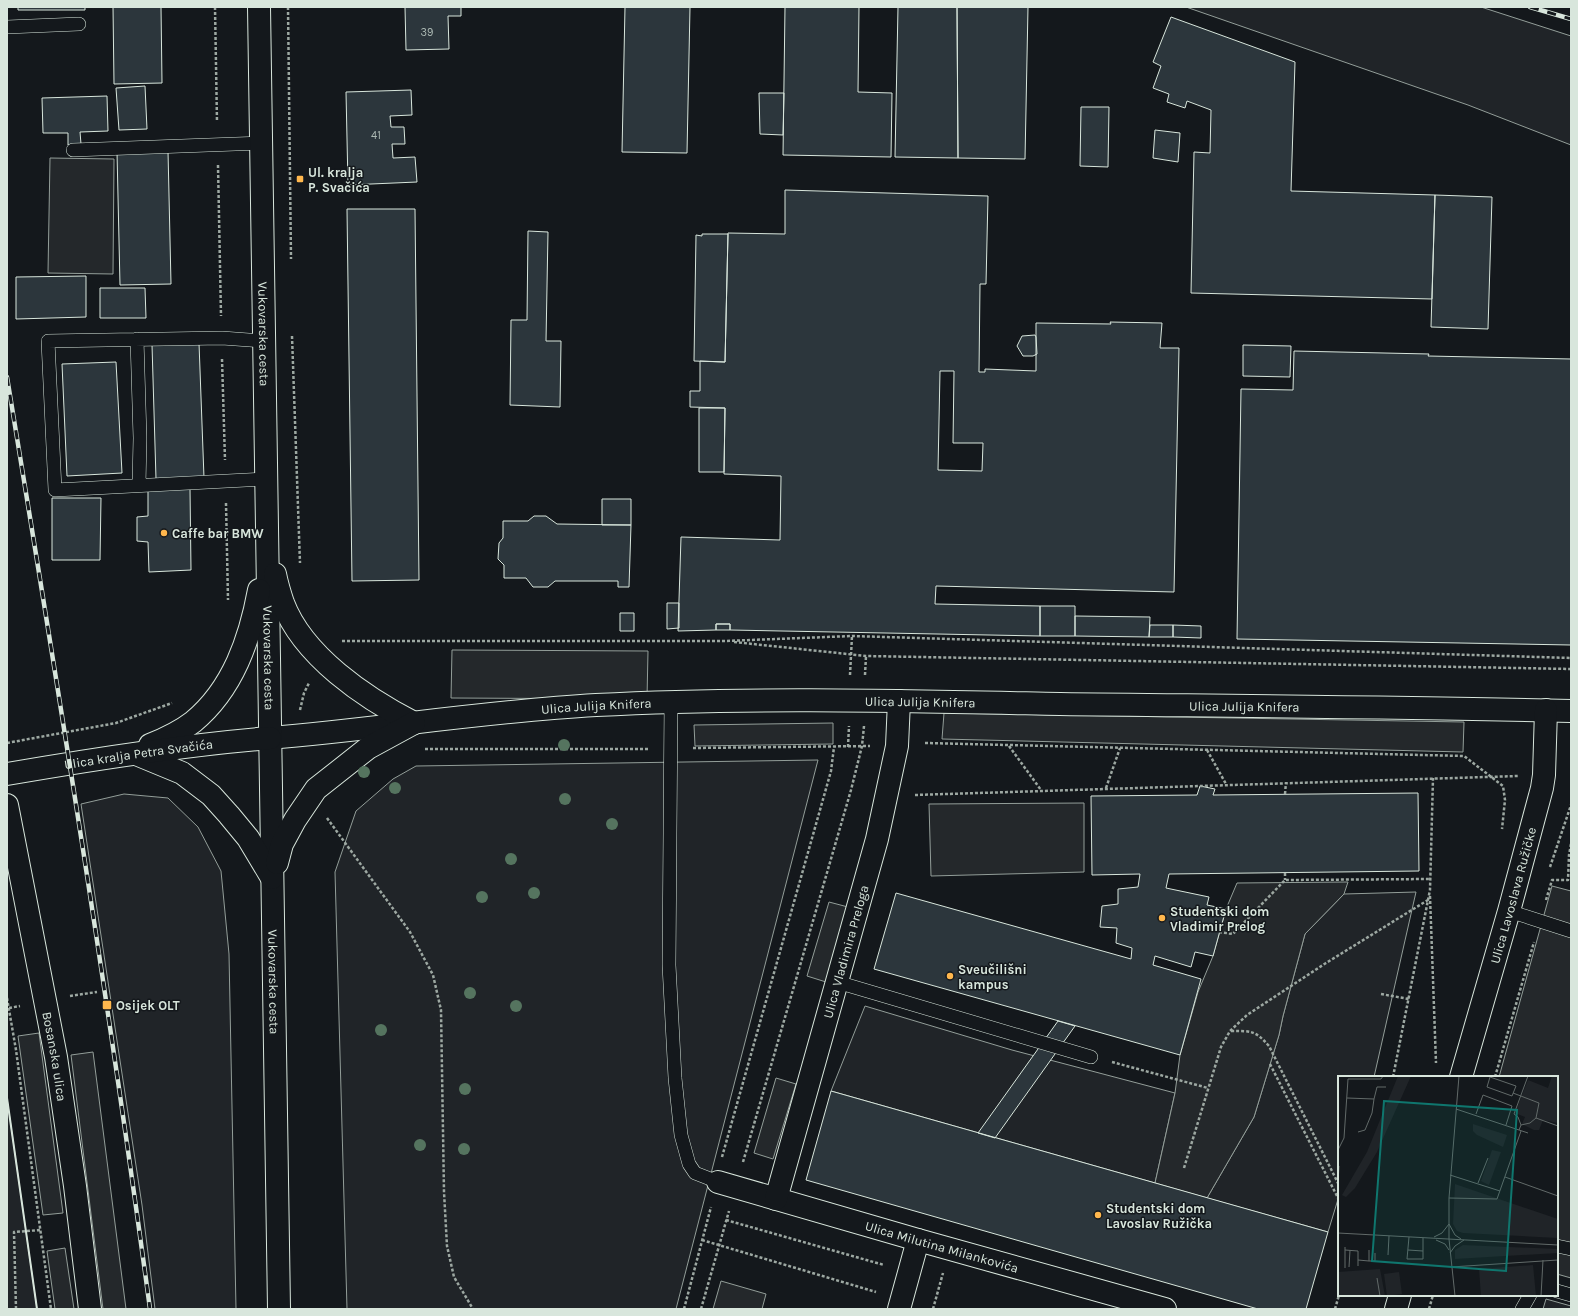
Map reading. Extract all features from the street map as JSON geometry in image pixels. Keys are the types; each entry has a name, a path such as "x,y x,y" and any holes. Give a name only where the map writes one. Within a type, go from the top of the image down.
{"street":[{"name":"Vukovarska cesta","path":"259,7 279,1309"},
{"path":"267,548 283,604 293,622 322,660 336,673 389,710 414,723"},
{"path":"133,753 170,736 193,722 215,700 233,673 247,640 255,609 267,548"},
{"name":"Ulica Julija Knifera","path":"270,738 321,734 505,713 593,705 671,702 899,701 1571,711"},
{"name":"Ulica Vladimira Preloga","path":"776,1199 877,839 897,746 899,701"},
{"name":"Ulica Lavoslava Ružičke","path":"1461,1076 1509,912 1542,788 1544,775 1546,710"},
{"path":"272,879 282,844 295,820 316,789 368,748 414,723"},
{"name":"Ulica kralja Petra Svačića","path":"7,774 133,753 270,738"},
{"path":"133,753 182,773 211,795 248,838 272,879"},
{"name":"Bosanska ulica","path":"7,805 56,1057 90,1309"},
{"name":"Ulica Milutina Milankovića","path":"727,1184 918,1240 1165,1309"},
{"path":"900,1305 918,1240"},
{"path":"1396,1309 1400,1296"}],"lane":[{"path":"7,27 79,24"},
{"path":"73,150 261,143"},
{"path":"264,342 222,338 48,341 55,490 266,479"},
{"path":"137,340 140,438 139,485"},
{"path":"671,702 669,965 681,1135 689,1164 695,1173 727,1184"},
{"path":"1509,912 1571,931"},
{"path":"837,982 1091,1057"},
{"path":"1558,1246 1571,1249"},
{"path":"1558,1291 1571,1295"},
{"path":"1522,1309 1529,1296"}],"path":[{"path":"288,7 291,260"},
{"path":"292,332 300,569"},
{"path":"338,640 725,641 852,636 1571,658"},
{"path":"725,641 866,656 1571,669"},
{"path":"684,1309 702,1240 727,1184 862,746 866,701 866,656"},
{"path":"7,743 116,723 177,701"},
{"path":"924,751 925,743"},
{"path":"418,749 670,749 897,746 925,743 1464,756 1490,777"},
{"path":"1009,745 1041,790"},
{"path":"701,1309 726,1220 727,1184 722,1156 832,771 834,747"},
{"path":"1106,788 1120,748"},
{"path":"1206,750 1226,784"},
{"path":"914,795 1544,775"},
{"path":"1393,1076 1430,890 1433,778"},
{"path":"1285,794 1286,782"},
{"path":"913,802 916,788"},
{"path":"324,812 410,932 434,975 441,1010 443,1170 447,1246 454,1277 473,1309"},
{"path":"1495,1076 1552,880 1570,880 1569,854 1571,844"},
{"path":"1219,932 1233,934 1285,880 1285,873"},
{"path":"1285,880 1431,879"},
{"path":"1430,890 1436,1069"},
{"path":"1184,1168 1221,1047 1230,1031 1247,1015 1269,1000 1428,900"},
{"path":"1381,994 1409,998"},
{"path":"7,998 16,1050 51,1309"},
{"path":"1230,1031 1252,1032 1261,1037 1269,1046 1338,1183"},
{"path":"1091,1057 1208,1088"},
{"path":"1270,1064 1338,1198"},
{"path":"726,1220 909,1272"},
{"path":"16,1309 14,1232 40,1230"},
{"path":"702,1240 900,1305"},
{"path":"1335,1309 1339,1296"},
{"path":"1429,1309 1433,1296"}],"shaded area":[{"path":"1186,7 1481,7 1571,36 1571,145 1468,105"},
{"path":"50,158 114,159 113,274 48,273"},
{"path":"452,650 648,651 647,699 451,698"},
{"path":"944,713 1464,722 1463,752 942,739"},
{"path":"833,723 833,744 695,746 694,725"},
{"path":"818,760 676,1309 347,1309 335,872 356,811 393,779 416,766"},
{"path":"124,794 168,798 198,827 221,871 229,954 236,1309 155,1309 142,1205 81,804"},
{"path":"1084,803 1084,872 931,876 929,804"},
{"path":"1348,882 1344,894 1305,934 1279,1035 1254,1117 1207,1198 1155,1183 1175,1093 1180,1055 1198,992 1213,956 1226,909 1237,883"},
{"path":"1552,886 1571,891 1571,1278 1558,1274 1558,1076 1499,1076"},
{"path":"1416,892 1374,1076 1338,1076 1338,1199 1328,1232 1207,1198 1254,1117 1279,1035 1305,934 1344,894"},
{"path":"829,902 848,907 826,982 807,976"},
{"path":"865,1006 1012,1050 1175,1093 1155,1183 831,1091"},
{"path":"39,1033 63,1213 43,1215 18,1036"},
{"path":"93,1052 126,1309 103,1309 71,1055"},
{"path":"776,1078 796,1084 773,1159 754,1153"},
{"path":"7,1098 37,1309 7,1309"},
{"path":"65,1248 74,1309 55,1309 47,1251"},
{"path":"721,1281 766,1294 762,1309 713,1309"},
{"path":"1546,1299 1571,1306 1571,1309 1543,1309"}],"building":[{"path":"18,7 85,7 85,10 18,10"},
{"path":"113,7 161,7 162,83 114,84"},
{"path":"405,7 461,7 461,16 448,16 449,49 406,50"},
{"path":"625,7 690,7 687,153 622,152"},
{"path":"785,7 859,7 858,92 892,93 891,157 783,155"},
{"path":"898,7 957,7 958,158 895,157"},
{"path":"957,7 1028,7 1025,159 958,158"},
{"path":"1171,17 1295,62 1291,191 1435,195 1432,299 1191,293 1194,152 1210,153 1211,110 1187,101 1185,108 1167,102 1169,94 1153,88 1161,66 1153,62"},
{"path":"145,86 147,129 119,130 116,88"},
{"path":"411,90 412,115 390,116 391,127 404,127 405,144 392,144 393,158 415,157 417,182 348,185 346,92"},
{"path":"759,93 784,93 783,135 760,134"},
{"path":"107,96 108,131 80,132 81,144 68,145 68,133 43,133 42,98"},
{"path":"1081,107 1109,107 1108,167 1080,166"},
{"path":"1155,130 1180,133 1178,162 1153,158"},
{"path":"168,151 171,284 120,285 117,152"},
{"path":"785,190 988,196 986,284 980,284 979,372 985,372 985,369 1036,371 1036,323 1162,323 1160,348 1179,348 1174,592 936,586 935,604 1040,606 1040,636 730,630 730,624 716,624 716,630 678,631 681,537 780,540 781,476 724,474 725,408 690,407 690,391 700,391 700,361 725,362 728,233 785,234","holes":["940,371 954,371 953,443 983,443 982,471 938,470"]},
{"path":"1435,195 1492,197 1488,329 1431,327"},
{"path":"347,209 415,209 419,580 352,581"},
{"path":"528,231 548,232 546,341 561,341 560,407 510,405 511,320 527,320"},
{"path":"702,234 728,234 725,362 694,361 696,235 702,236"},
{"path":"86,276 86,317 16,319 16,277"},
{"path":"100,288 145,288 146,318 100,318"},
{"path":"1035,335 1037,354 1033,356 1023,356 1017,346 1022,336"},
{"path":"199,343 204,478 156,479 152,345"},
{"path":"1243,345 1291,346 1290,377 1243,376"},
{"path":"1294,351 1571,359 1571,645 1237,639 1241,389 1293,390"},
{"path":"116,362 122,473 67,476 62,364"},
{"path":"699,408 725,408 724,472 699,472"},
{"name":"Caffe bar BMW","path":"148,489 190,489 191,570 149,572 148,542 137,541 137,517 148,516"},
{"path":"52,498 101,498 100,560 52,560"},
{"path":"602,499 631,499 631,525 602,525"},
{"path":"534,516 546,516 557,524 631,525 629,587 618,587 618,581 555,581 548,587 533,587 526,578 504,578 504,565 498,559 499,543 503,538 503,521 528,521"},
{"path":"667,603 679,603 679,628 667,629"},
{"path":"1040,606 1075,606 1075,636 1040,636"},
{"path":"620,613 634,613 634,631 620,631"},
{"path":"1075,616 1150,617 1149,637 1075,636"},
{"path":"716,624 730,624 730,630 716,630"},
{"path":"1150,625 1173,625 1173,637 1149,637"},
{"path":"1173,625 1201,626 1201,638 1173,637"},
{"name":"Studentski dom Vladimir Prelog","path":"1200,786 1215,789 1213,795 1418,793 1419,871 1169,874 1166,888 1209,897 1207,905 1226,909 1213,956 1195,952 1191,967 1155,956 1153,965 1201,979 1180,1055 874,969 896,893 1131,959 1132,948 1116,943 1117,928 1100,927 1102,906 1118,904 1118,889 1138,887 1140,874 1092,875 1091,796 1197,795"},
{"path":"1058,1021 1075,1026 995,1138 978,1133"},
{"name":"Studentski dom Lavoslav Ružička","path":"831,1091 1328,1232 1306,1309 1258,1309 806,1180"}],"railway":[{"path":"1530,7 1571,19"},
{"path":"7,377 82,842 150,1309"}],"wall":[{"path":"7,1098 37,1309"}],"place":[{"name":"Ul. kralja P. Svačića","path":"300,179"},
{"name":"Caffe bar BMW","path":"164,533"},
{"name":"Studentski dom Vladimir Prelog","path":"1162,918"},
{"name":"Sveučilišni kampus","path":"950,976"},
{"name":"Osijek OLT","path":"107,1005"},
{"name":"Studentski dom Lavoslav Ružička","path":"1098,1215"}]}
